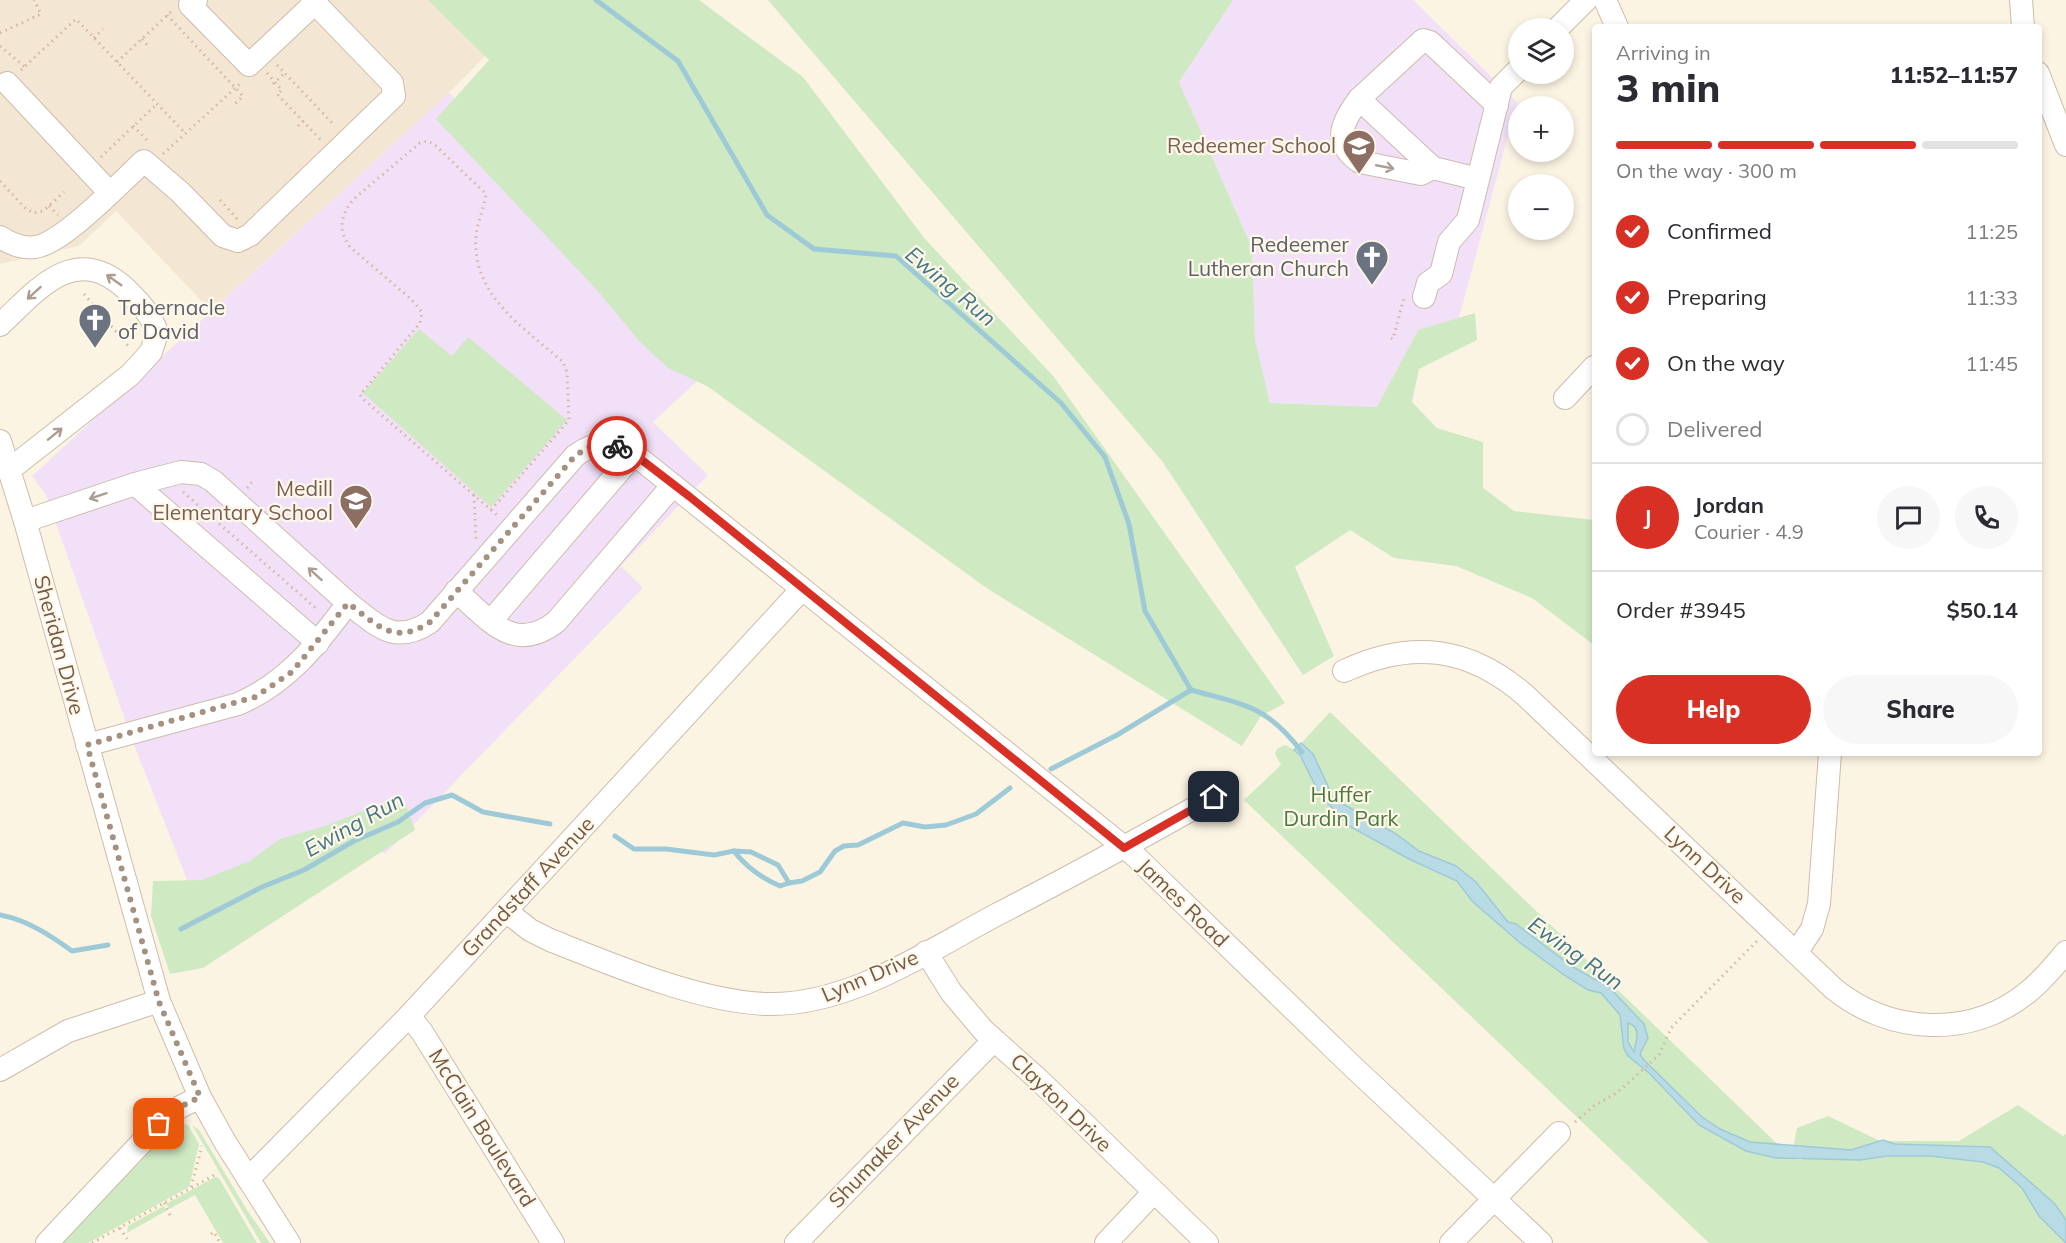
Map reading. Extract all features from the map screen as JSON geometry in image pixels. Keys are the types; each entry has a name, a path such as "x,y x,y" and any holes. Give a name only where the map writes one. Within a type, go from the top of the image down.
{"street":[{"path":"1568,18 1586,0"},
{"path":"1605,0 1616,24"},
{"path":"2021,0 2024,24"},
{"path":"0,237 22,247 36,248 58,238 144,161 180,192 225,238 238,241 250,235 394,96 392,83 313,2 249,65 190,5 185,4"},
{"path":"1433,168 1421,174 1360,162 1352,157 1345,149 1343,126 1359,99 1423,40 1430,42 1499,96"},
{"path":"7,83 109,192"},
{"path":"1414,297 1428,283 1439,278 1449,242 1468,220 1499,96 1508,84"},
{"path":"2042,84 2066,145"},
{"path":"1359,99 1433,168 1478,179"},
{"path":"0,325 50,279 62,272 82,268 100,271 116,280 147,312 157,333 151,352 130,375 9,470"},
{"path":"1564,398 1592,369"},
{"name":"Sheridan Drive","path":"0,441 25,521 159,1002 200,1097 289,1243"},
{"name":"James Road","path":"25,521 135,484 181,472 201,474 213,481 348,603 380,627 396,634 406,634 430,622 575,456 587,447 599,443 613,445 634,454 1124,848 1542,1243"},
{"path":"491,621 634,454"},
{"path":"135,484 318,643"},
{"path":"456,591 502,630 521,637 546,630 556,622 673,484"},
{"name":"Grandstaff Avenue","path":"248,1179 409,1016 802,589"},
{"path":"87,745 255,697 292,672 318,643 348,603"},
{"name":"Lynn Drive","path":"1344,671 1370,659 1400,652 1428,651 1466,659 1492,669 1526,696 1834,989 1864,1009 1913,1025 1943,1026 1965,1023 2010,1005 2029,992 2066,952"},
{"path":"1797,952 1812,928 1819,904 1830,756"},
{"name":"Lynn Drive","path":"506,911 530,930 582,953 697,993 745,1003 799,1002 818,999 867,981 926,952 1124,848 1214,797"},
{"name":"Clayton Drive","path":"926,952 962,1006 994,1040 1039,1080 1207,1243"},
{"path":"0,1070 68,1031 159,1002"},
{"name":"McClain Boulevard","path":"409,1016 422,1032 553,1243"},
{"name":"Shumaker Avenue","path":"796,1243 994,1040"},
{"path":"46,1243 159,1124 180,1107 200,1097"},
{"path":"1451,1243 1559,1133"},
{"path":"1107,1243 1154,1192"}],"path":[{"path":"0,33 41,14 34,0"},
{"path":"117,62 167,15 185,4"},
{"path":"167,15 243,96 235,104"},
{"path":"7,83 76,19 185,134"},
{"path":"94,38 103,29"},
{"path":"142,39 149,47"},
{"path":"0,47 25,67"},
{"path":"270,57 336,127"},
{"path":"263,72 282,90 277,94 326,145"},
{"path":"274,83 285,73"},
{"path":"162,156 246,79"},
{"path":"93,164 130,126 157,104"},
{"path":"298,126 303,121"},
{"path":"130,126 138,131"},
{"path":"491,510 569,420 567,372 563,362 497,305 487,288 476,254 479,216 486,194 428,141 411,148 355,198 345,208 342,217 344,235 350,247 412,300 422,312 420,324 360,395 501,519"},
{"path":"0,182 26,209 34,213 43,211 64,192"},
{"path":"219,200 250,235"},
{"path":"84,294 128,344 129,357"},
{"path":"1390,338 1393,339 1414,297"},
{"path":"183,492 318,610"},
{"path":"474,495 476,543 480,544"},
{"path":"1559,1133 1566,1131 1594,1106 1630,1083 1659,1055 1671,1028 1770,927"},
{"path":"190,1188 202,1146"},
{"path":"92,1243 218,1173"},
{"path":"164,1203 172,1219"},
{"path":"120,1228 127,1239"},
{"path":"211,1234 214,1232 220,1243"}],"shaded area":[{"path":"0,0 462,0 495,46 449,93 211,311 116,211 79,246 0,264"},
{"name":"Redeemer School","path":"1233,0 1413,0 1511,96 1508,96 1508,136 1459,318 1418,330 1377,407 1270,403 1255,340 1252,248 1179,82"},
{"name":"Medill Elementary School","path":"449,93 598,235 735,346 653,422 708,475 621,566 643,588 385,854 352,826 197,905 134,745 46,495 32,476"}],"green space":[{"path":"428,0 699,0 803,77 925,239 1054,377 1285,703 1261,716 1242,746 988,589 707,386 668,368 641,343 596,289 436,119 489,60"},
{"path":"768,0 1233,0 1179,82 1252,248 1255,340 1270,403 1377,407 1418,330 1475,313 1477,340 1419,369 1412,402 1437,428 1483,442 1483,488 1514,511 1592,520 1592,643 1532,598 1456,566 1394,558 1350,530 1295,567 1334,656 1303,675 1162,461"},
{"path":"419,329 452,356 468,337 567,420 491,507 363,393"},
{"name":"Huffer Durdin Park","path":"1330,712 1793,1159 1802,1160 1794,1144 1797,1128 1828,1116 1880,1141 1959,1141 2018,1105 2063,1136 2066,1134 2066,1243 1709,1243 1244,800 1281,765 1275,754 1277,749 1285,745 1295,750"},
{"path":"381,804 406,805 415,830 203,968 170,974 151,916 153,881 202,880 250,861 280,839 325,826"},
{"path":"181,1123 188,1125 199,1144 189,1187 88,1243 55,1243 164,1128"},
{"path":"192,1125 199,1130 247,1210 270,1243 261,1243"},
{"path":"215,1177 219,1178 257,1243 223,1243 195,1195 169,1209 166,1204"},
{"path":"164,1206 166,1211 127,1233 128,1226"}],"water":[{"path":"1301,743 1313,754 1334,799 1396,834 1419,851 1456,866 1476,882 1508,922 1516,924 1573,967 1609,987 1644,1024 1648,1038 1640,1054 1643,1059 1702,1117 1720,1129 1750,1142 1851,1150 1883,1140 1895,1144 1990,1147 2055,1204 2066,1220 2066,1243 2039,1216 2022,1188 1999,1168 1983,1162 1930,1156 1887,1156 1860,1160 1776,1158 1746,1151 1699,1125 1649,1073 1628,1056 1624,1049 1620,1015 1601,993 1588,990 1519,942 1472,901 1457,881 1409,859 1349,826 1320,795 1300,755 1294,750","holes":["1628,1023 1637,1031 1634,1052 1628,1042"]}],"waterway":[{"name":"Ewing Run","path":"596,0 678,61 767,215 814,249 896,256 1061,403 1105,457 1129,524 1145,611 1191,690 1253,709 1277,725 1302,752"},
{"name":"Ewing Run","path":"1051,769 1117,735 1191,690"},
{"name":"Ewing Run","path":"615,836 634,849 666,849 714,855 734,851 751,852 778,865 789,883 802,881 820,872 835,851 844,846 858,845 903,823 925,827 946,825 976,814 1010,788"},
{"name":"Ewing Run","path":"181,929 262,887 304,870 354,841 398,822 425,803 452,795 483,812 550,824"},
{"path":"734,851 749,867 767,880 780,886 789,883"},
{"name":"Ewing Run","path":"0,915 20,920 72,951 108,945"}],"way so far":[{"path":"159,1124 180,1107 200,1097 159,1002 87,745 238,704 270,689 292,672 318,643 348,603 380,627 396,634 406,634 419,629 430,622 575,456 587,447 599,443 617,446"}],"place":[{"name":"Redeemer School","path":"1359,175"},
{"name":"Redeemer Lutheran Church","path":"1372,286"},
{"name":"Tabernacle of David","path":"95,349"},
{"name":"Medill Elementary School","path":"356,530"}],"route":[{"path":"617,446 634,454 690,497 1124,848 1214,797"}]}
